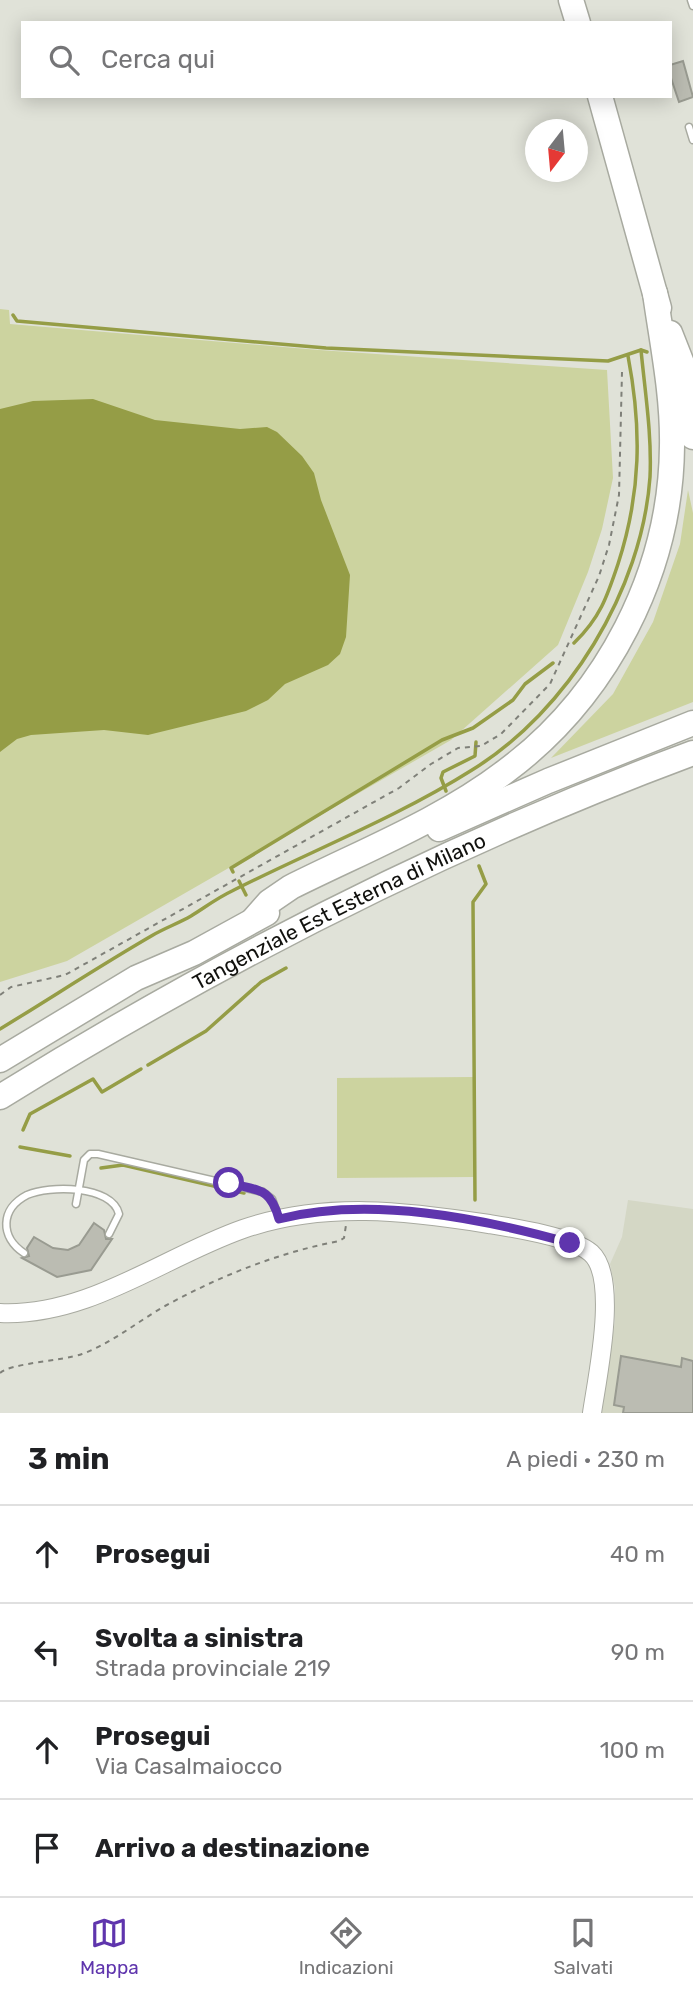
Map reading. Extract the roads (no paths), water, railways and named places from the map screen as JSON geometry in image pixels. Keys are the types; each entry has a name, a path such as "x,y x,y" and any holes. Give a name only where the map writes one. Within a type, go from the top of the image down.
{"highway":[{"path":"572,0 577,21"},
{"path":"601,98 693,437"},
{"path":"655,293 693,391"},
{"path":"254,919 269,902 291,887 438,813 506,772 558,725 602,670 621,639 649,577 667,503 672,422 655,293"},
{"name":"Tangenziale Est Esterna di Milano","path":"0,1060 136,978 194,953 254,919 371,861 548,781 693,723"},
{"name":"Tangenziale Est Esterna di Milano","path":"0,1097 171,997 346,902 456,850 641,772 693,753"},
{"path":"641,772 693,759"}],"street":[{"path":"0,1312 34,1312 72,1303 223,1236 279,1219 345,1210 420,1213 542,1235 581,1247 593,1255 603,1278 605,1302 592,1413"}],"lane":[{"path":"691,0 693,6"},
{"path":"689,127 693,141"},
{"path":"76,1204 86,1156 98,1154 263,1192 272,1199 279,1219"},
{"path":"24,1253 9,1242 5,1231 5,1217 12,1207 29,1194 62,1189 103,1196 115,1204 119,1214 109,1234"}],"waterway":[{"path":"13,315 17,321 326,348 608,361 641,350 647,352"},
{"path":"0,1029 134,946 226,894 383,819 443,787 507,745 539,715 568,681 594,644 615,604 632,562 644,520 650,461 641,350"},
{"path":"574,643 590,625 606,597 626,538 631,512 637,435 628,356"},
{"path":"233,872 231,868 442,740 473,728 513,700 525,684 553,663"},
{"path":"446,791 441,778 443,772 475,756 476,742"},
{"path":"475,1200 473,902 486,884 479,866"},
{"path":"239,881 246,895"},
{"path":"148,1065 206,1031 261,982 286,968"},
{"path":"23,1130 30,1114 93,1079 102,1092 141,1069"},
{"path":"20,1147 70,1156"},
{"path":"101,1168 123,1165 244,1193"}]}
